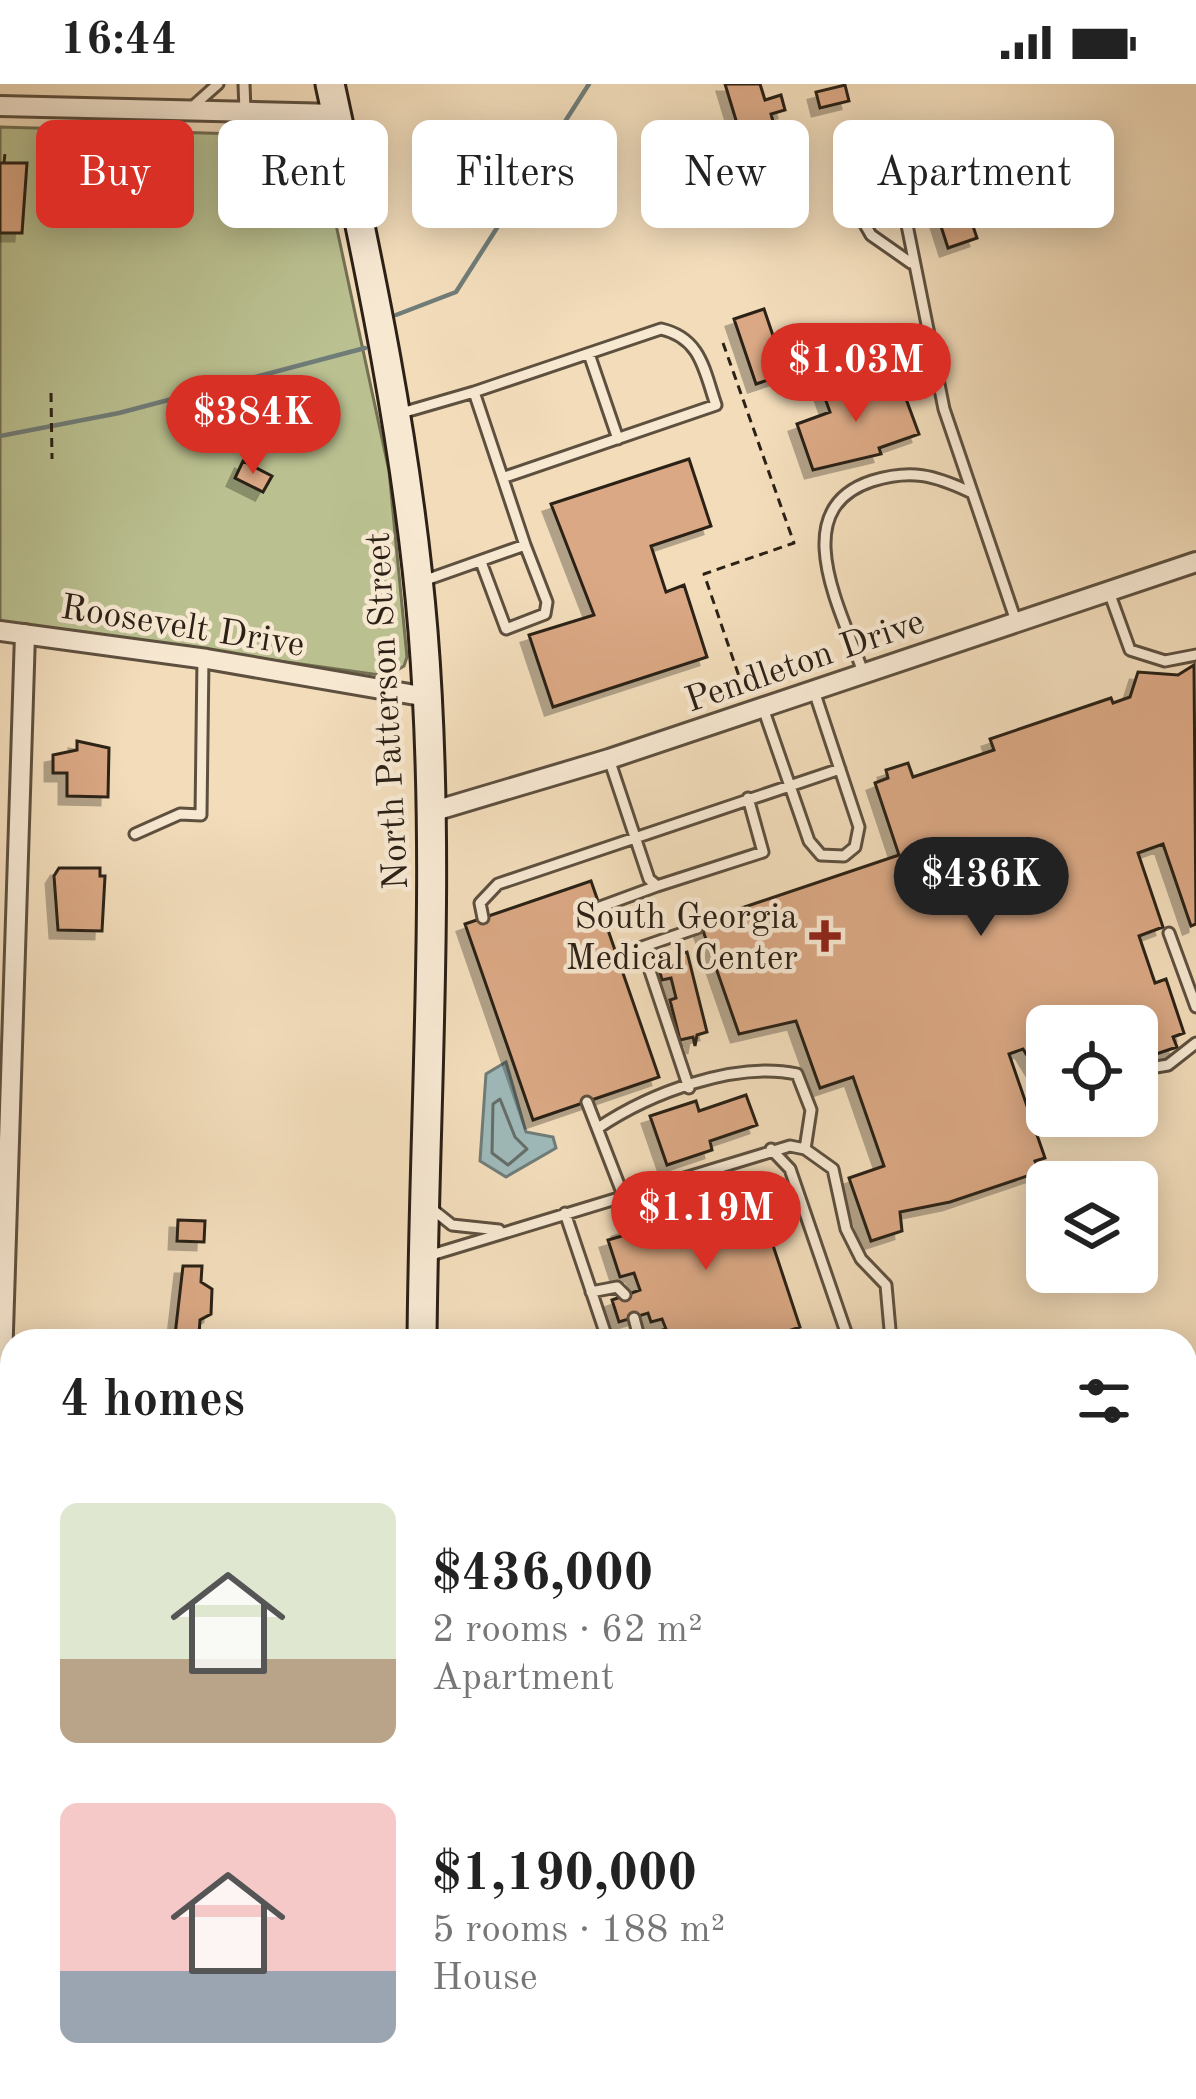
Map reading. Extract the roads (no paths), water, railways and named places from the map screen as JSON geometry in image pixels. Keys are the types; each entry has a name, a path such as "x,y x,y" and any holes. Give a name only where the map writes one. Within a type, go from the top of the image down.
{"main road":[{"name":"North Patterson Street","path":"330,84 395,415 418,583 427,697 431,812 422,1329"}],"street":[{"path":"0,106 336,114"},
{"name":"Pendleton Drive","path":"431,812 609,759 1196,562"},
{"name":"Roosevelt Drive","path":"0,631 203,658 427,697"},
{"path":"2,1329 25,634"}],"lane":[{"path":"187,110 218,84"},
{"path":"244,84 244,111"},
{"path":"911,263 871,235 863,221 870,206 884,200 904,210 912,230 911,263 970,492 1016,622"},
{"path":"395,415 661,329 674,332 697,350 716,405 505,477"},
{"path":"589,354 618,439"},
{"path":"475,392 547,602 544,614 506,628 481,562"},
{"path":"864,675 825,560 821,532 835,505 851,488 913,472 934,475 970,492"},
{"path":"418,583 525,545"},
{"path":"1109,592 1130,650 1165,661 1196,655"},
{"path":"135,834 180,814 201,815 203,658"},
{"path":"763,708 809,842 820,855 844,856 855,847 859,827 814,691"},
{"path":"609,759 649,879 657,886"},
{"path":"483,918 486,891 498,884 840,769"},
{"path":"600,907 763,852 748,798"},
{"path":"689,1088 642,946 697,928"},
{"path":"1169,933 1196,1007"},
{"path":"1181,966 1196,961"},
{"path":"1158,1067 1168,1065 1196,1043"},
{"path":"598,1128 623,1111 770,1068 797,1074 811,1110 805,1148"},
{"path":"592,1104 623,1196"},
{"path":"423,1258 771,1149 805,1148 832,1169 846,1229 862,1259 886,1285 890,1329"},
{"path":"771,1149 790,1169 845,1329"},
{"path":"425,1203 452,1225 511,1230"},
{"path":"565,1213 604,1329"},
{"path":"591,1292 616,1287 626,1295"},
{"path":"634,1318 637,1329"}],"water":[{"path":"506,1062 526,1132 553,1137 556,1148 506,1177 480,1161 486,1074"}],"waterway":[{"path":"396,315 456,292 589,84"},
{"path":"0,436 119,413 365,348"}],"place":[{"name":"South Georgia Medical Center","path":"825,936"}]}
